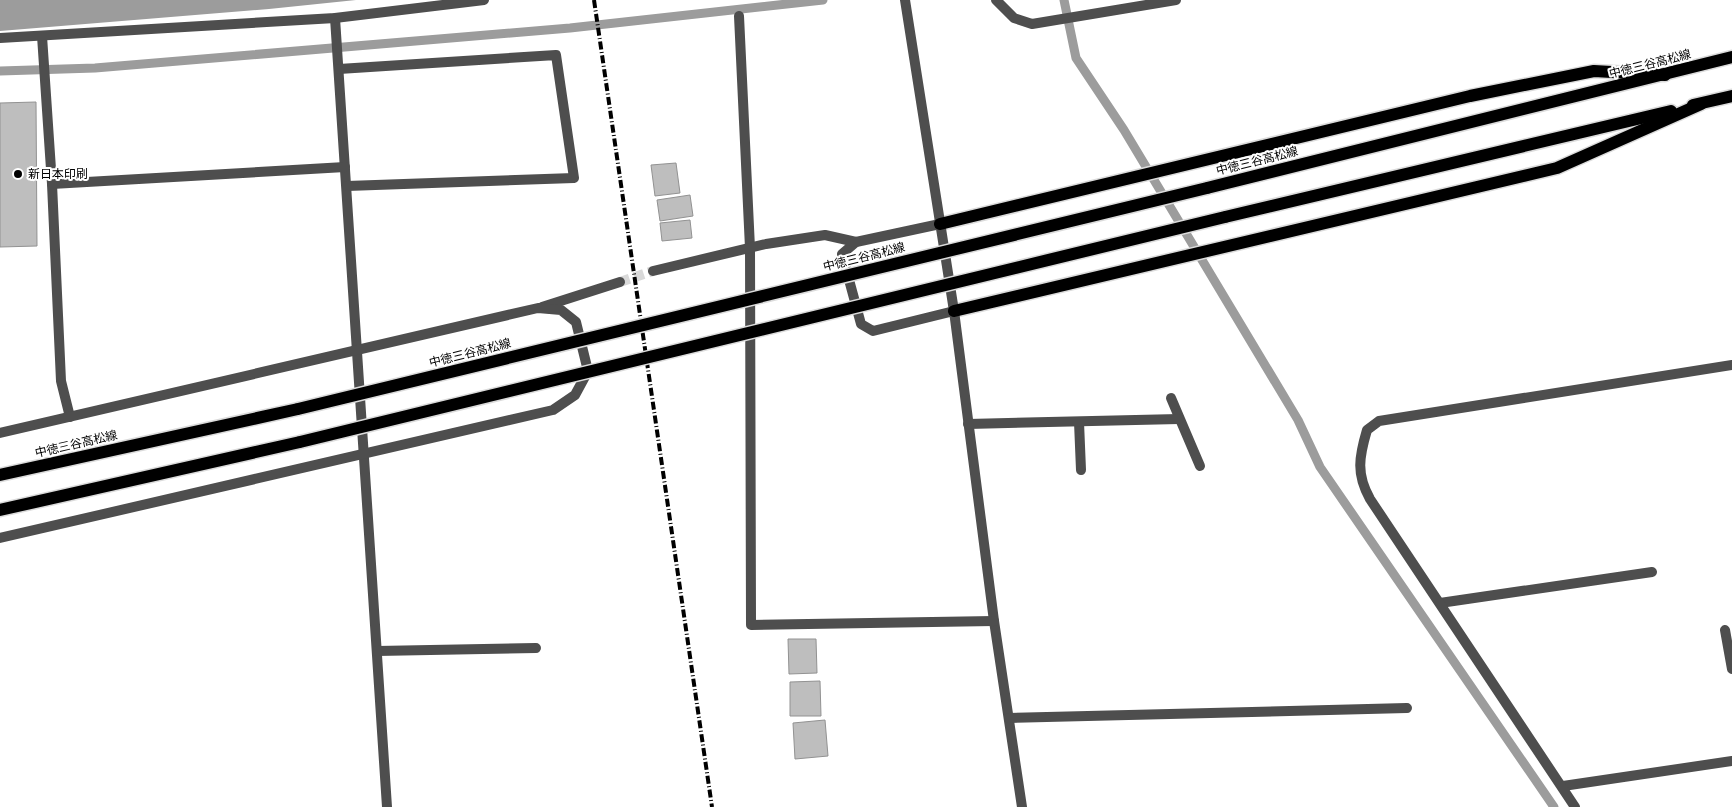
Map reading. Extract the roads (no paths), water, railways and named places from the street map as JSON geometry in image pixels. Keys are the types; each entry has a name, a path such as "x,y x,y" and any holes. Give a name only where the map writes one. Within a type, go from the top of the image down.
{"main road":[{"name":"中徳三谷高松線","path":"0,475 298,409 1206,188 1732,57"},
{"path":"940,224 1480,94 1594,71 1665,74"},
{"path":"0,510 300,442 1225,216 1732,96"},
{"path":"954,311 1557,168 1701,104"}],"street":[{"path":"0,38 335,18 484,0"},
{"path":"905,0 954,311 994,620 1022,807"},
{"path":"996,0 1014,18 1032,24 1176,0"},
{"path":"739,16 750,248 751,625 994,620"},
{"path":"335,18 387,807"},
{"path":"42,36 52,184 61,381 70,417"},
{"path":"339,69 556,55 574,178 347,186"},
{"path":"52,184 345,167"},
{"path":"653,271 750,248 825,235 856,242 940,224"},
{"path":"856,242 842,254 861,324 873,331 954,311"},
{"path":"0,433 538,308 620,282"},
{"path":"0,538 553,410 575,395 588,371 576,322 561,310 538,308"},
{"path":"1575,807 1563,786 1362,484 1359,472 1367,430 1380,421 1732,365"},
{"path":"1171,398 1200,466"},
{"path":"968,424 1179,419"},
{"path":"1079,422 1081,470"},
{"path":"1440,603 1652,572"},
{"path":"1725,630 1732,669"},
{"path":"377,651 536,648"},
{"path":"1009,718 1406,708"},
{"path":"1563,786 1732,761"}],"waterway":[{"path":"0,71 95,68 570,28 823,0"},
{"path":"1064,0 1076,58 1124,130 1298,420 1320,467 1554,807"}],"tunnel":[{"path":"620,282 653,271"}],"railway":[{"path":"594,0 712,807"}],"place":[{"name":"新日本印刷","path":"18,174"}]}
